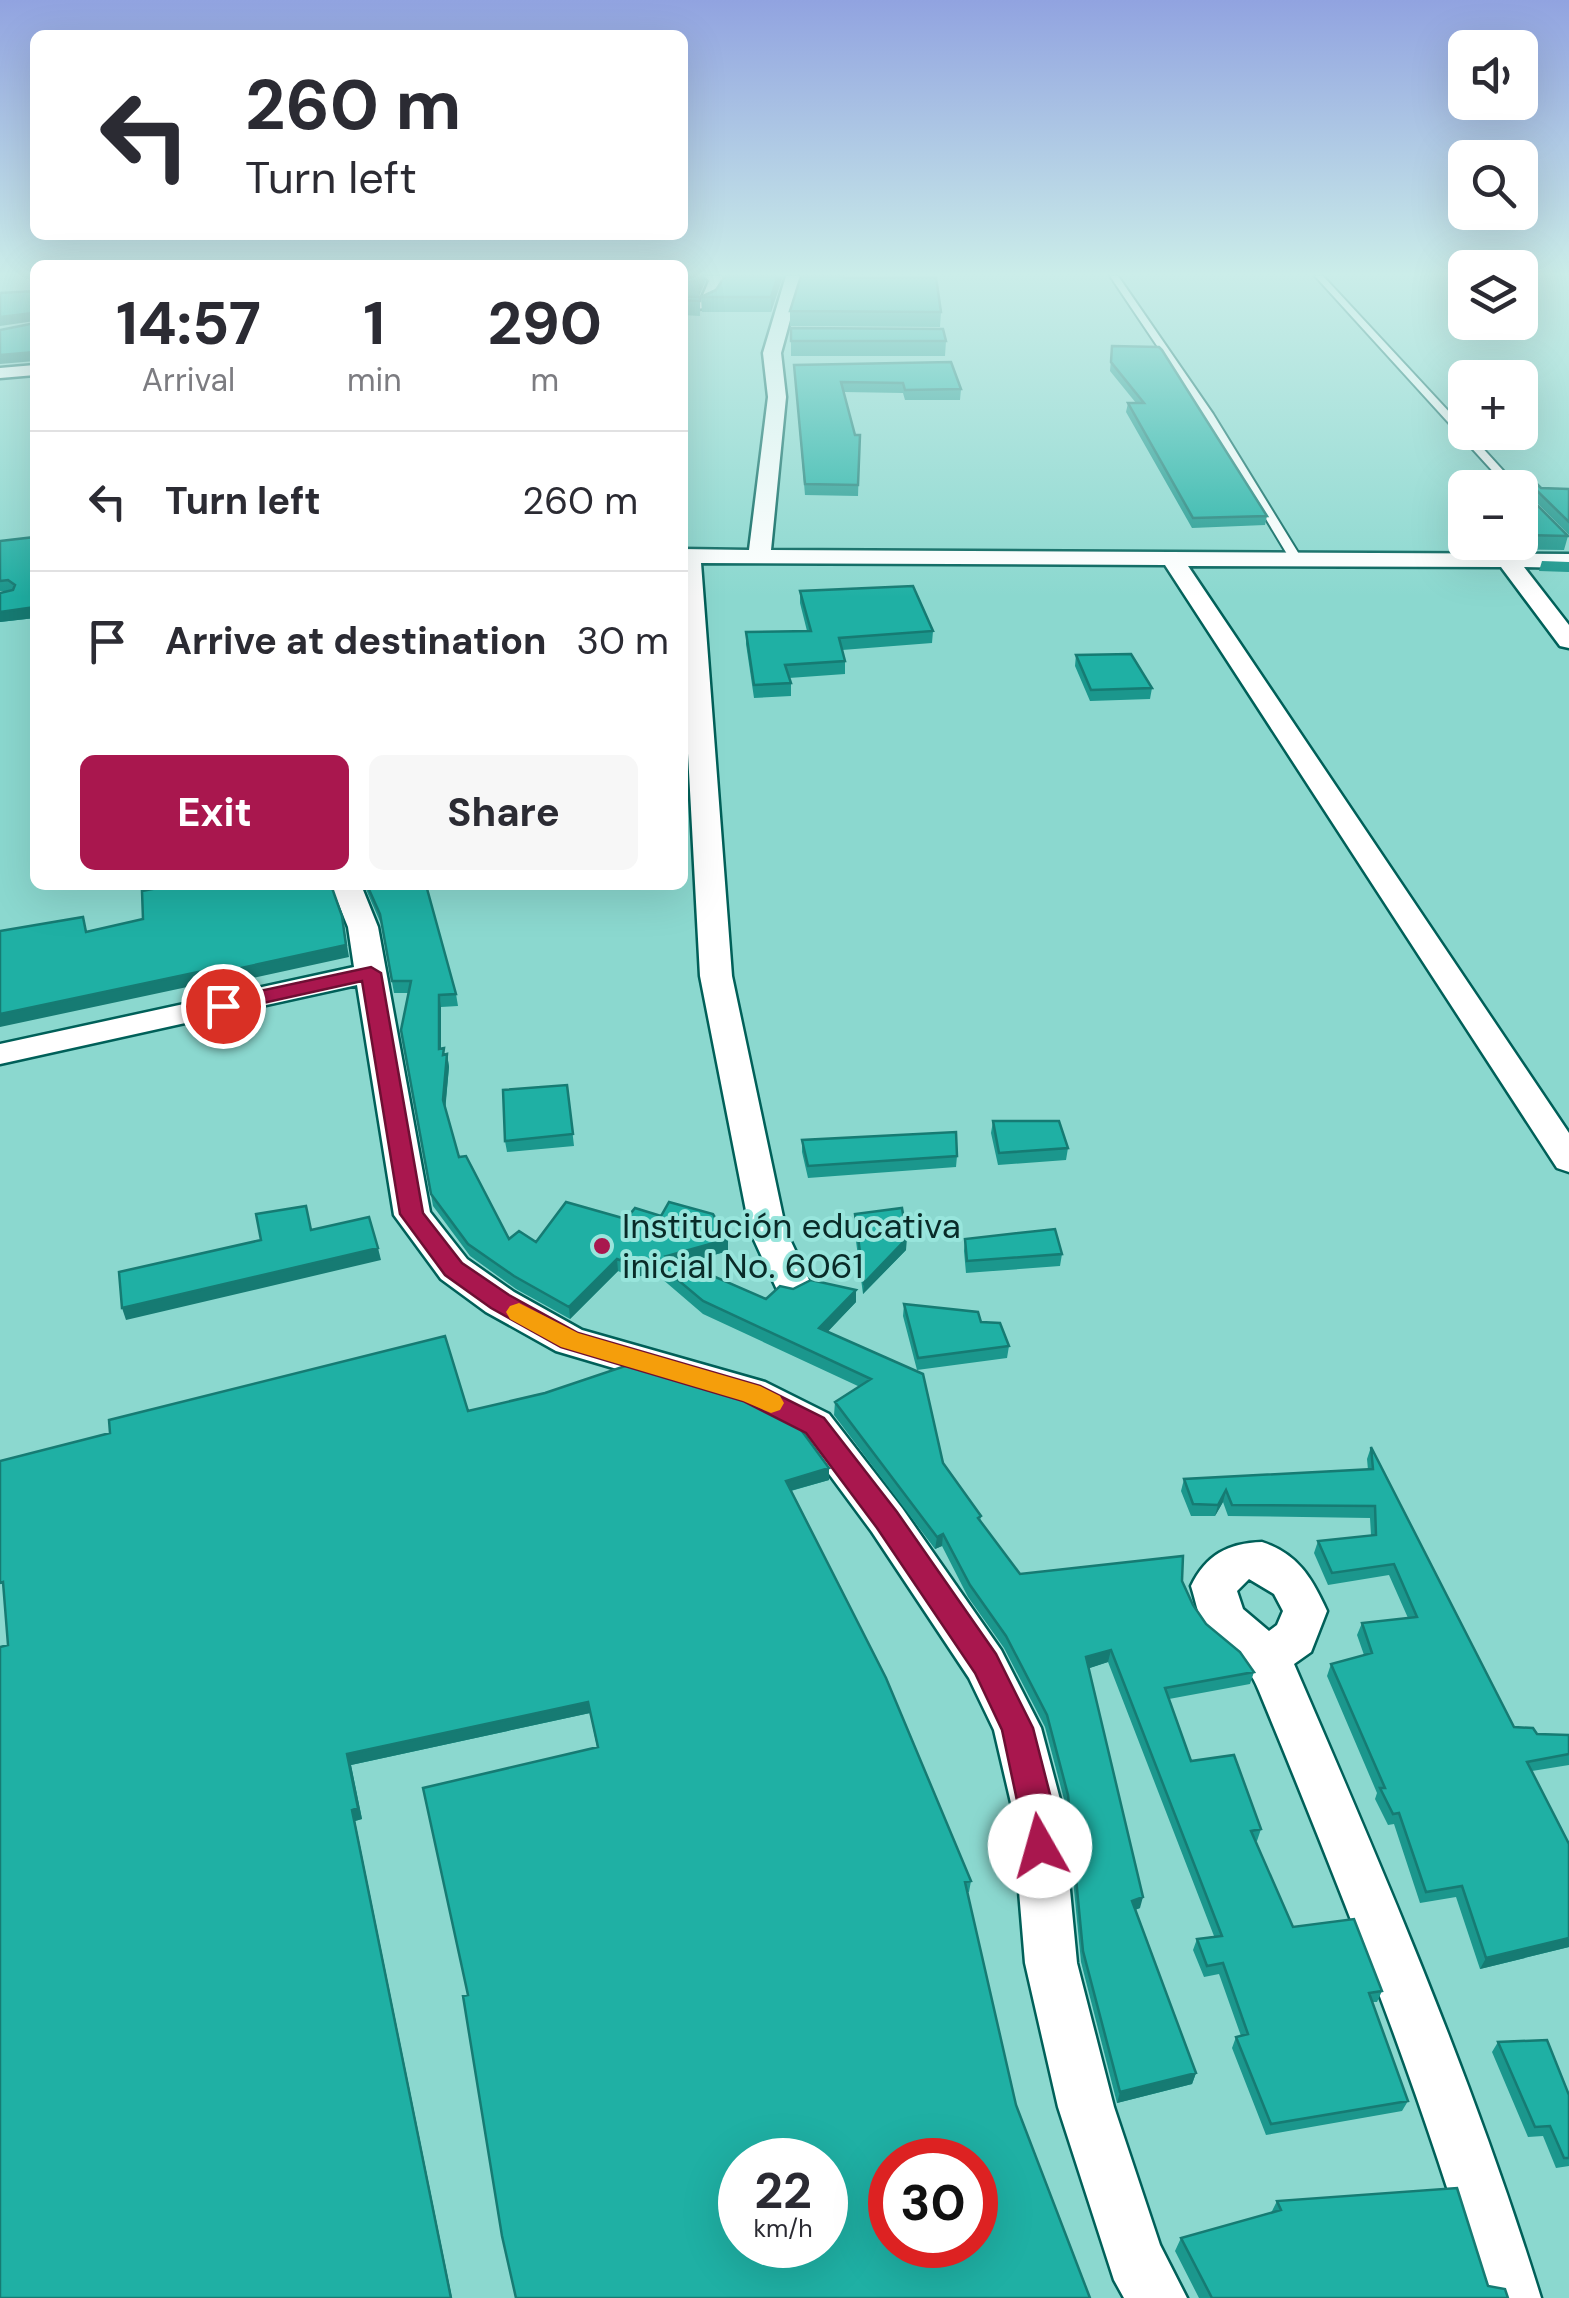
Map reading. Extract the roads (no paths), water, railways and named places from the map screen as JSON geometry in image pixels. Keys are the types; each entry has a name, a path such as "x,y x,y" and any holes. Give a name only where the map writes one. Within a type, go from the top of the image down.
{"street":[{"path":"759,557 778,383"},
{"path":"688,556 1448,560"},
{"path":"1172,559 1569,1160"},
{"path":"1507,560 1569,641"},
{"path":"1538,560 1569,560"},
{"path":"688,584 716,976 768,1231 792,1284"},
{"path":"348,890 364,927 412,1214 454,1269 500,1302 570,1340 751,1393 815,1425 887,1520 985,1664 1017,1728 1037,1806 1051,1963 1086,2107 1136,2260 1157,2298"},
{"path":"0,1054 371,973"},
{"path":"1268,1657 1412,2006 1476,2182 1511,2298"}],"lane":[{"path":"1187,383 1296,559"},
{"path":"1418,383 1497,470"}],"place":[{"name":"Institución educativa inicial No. 6061","path":"602,1246"}]}
